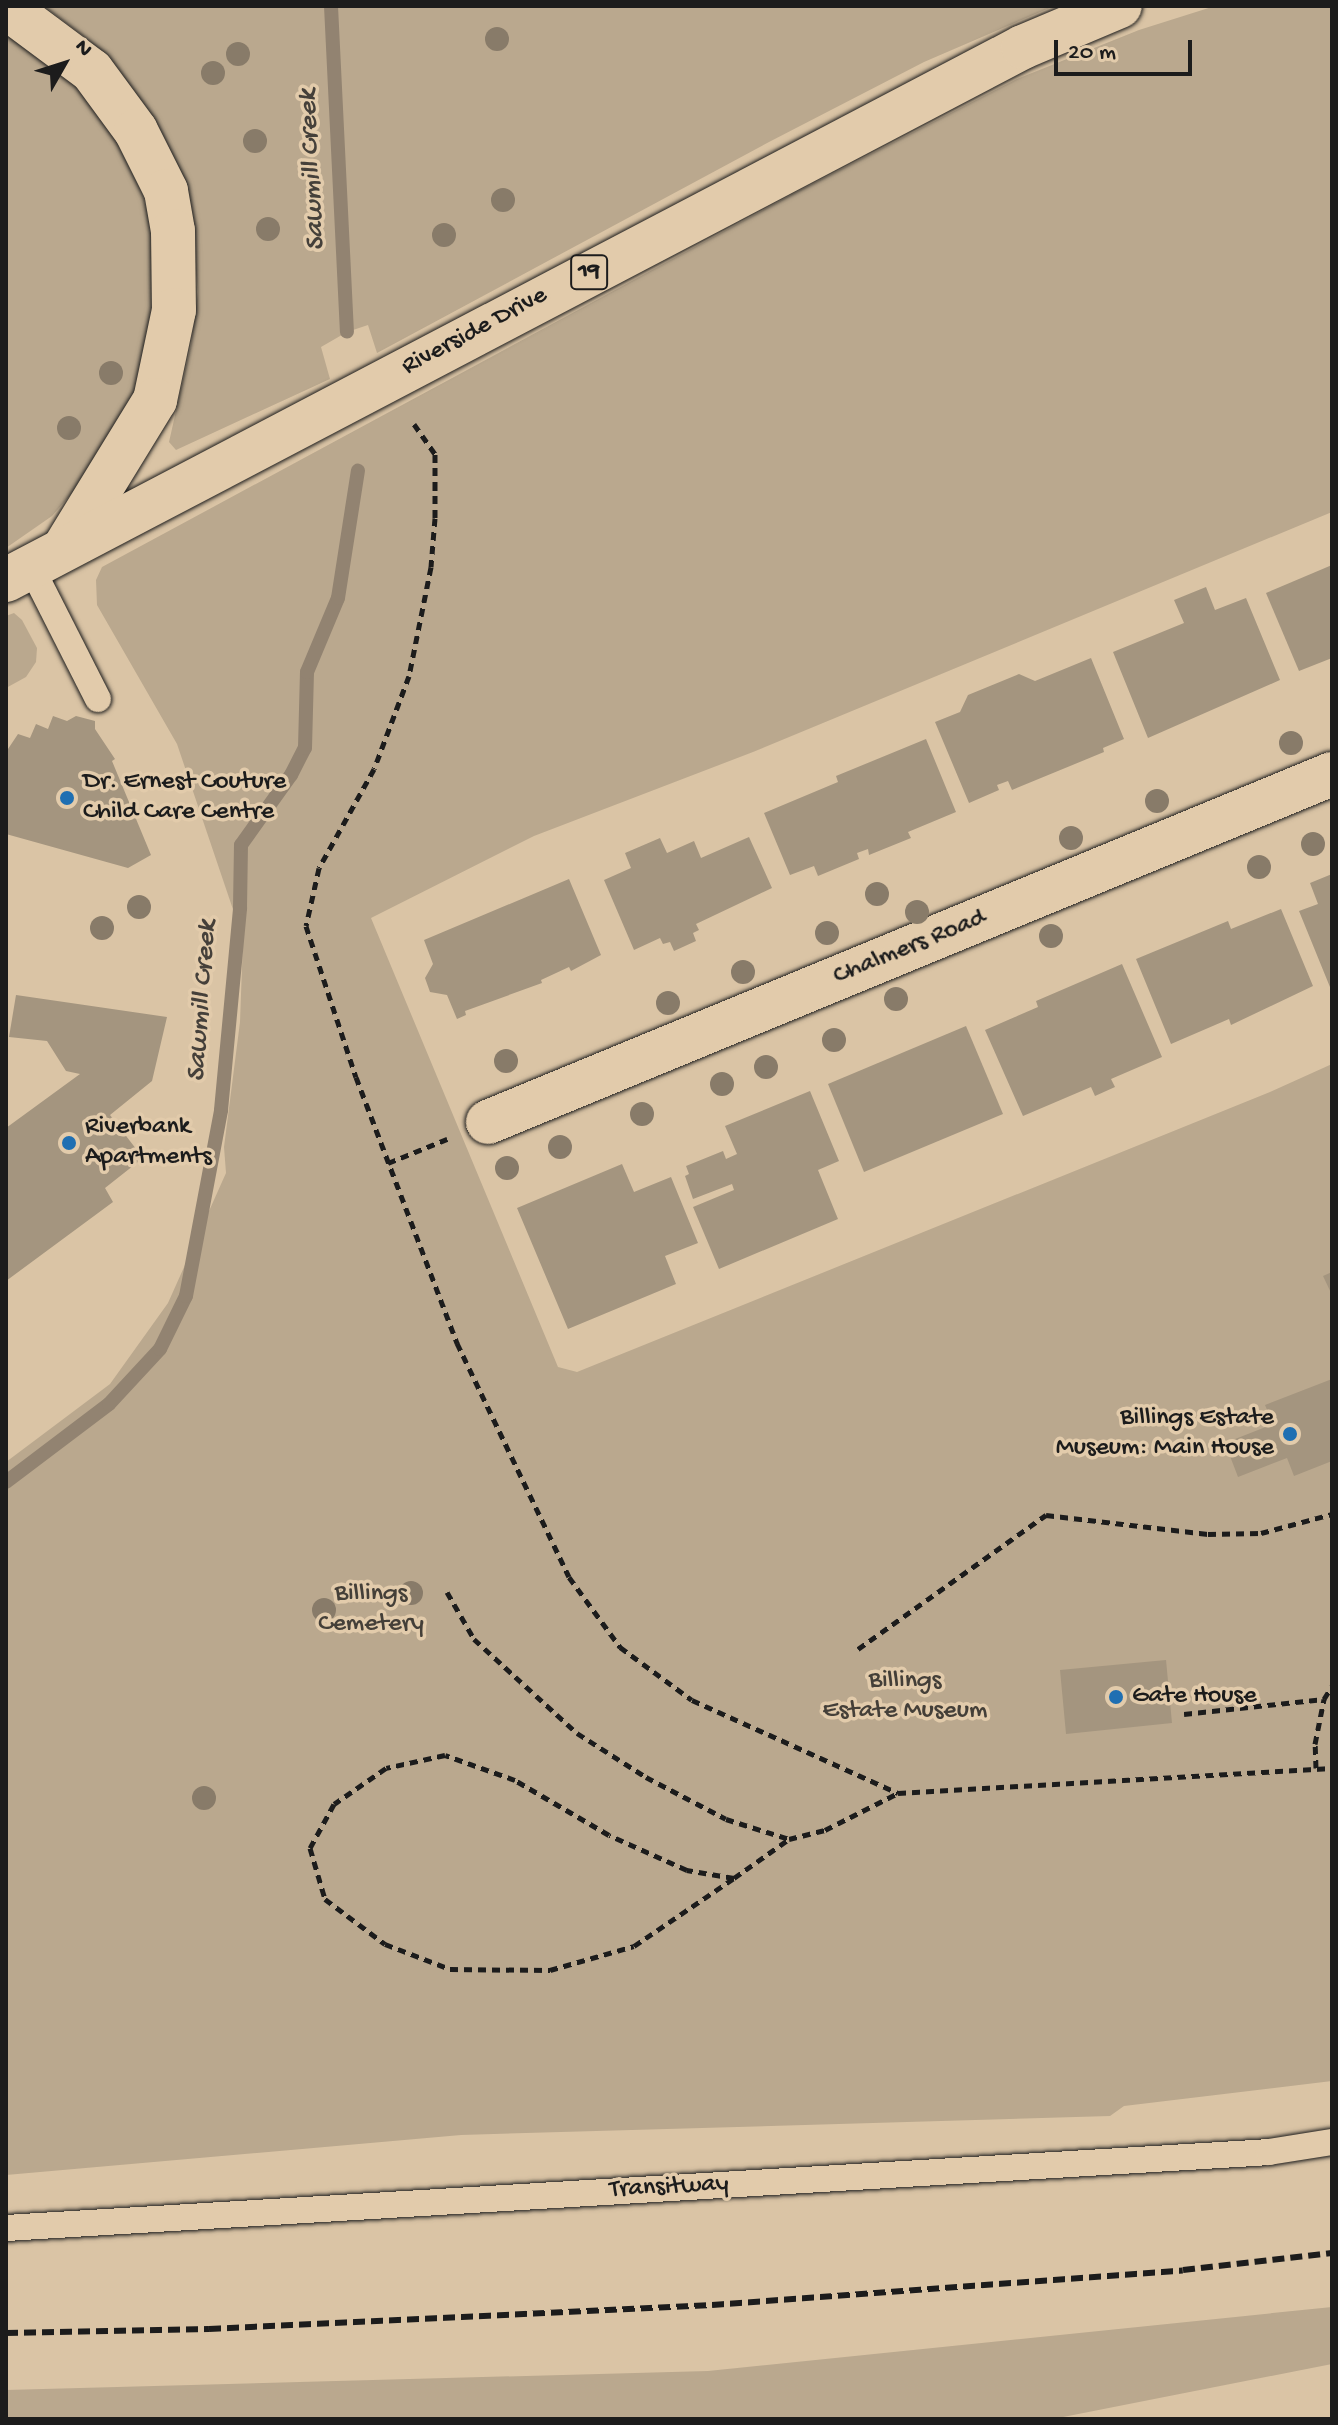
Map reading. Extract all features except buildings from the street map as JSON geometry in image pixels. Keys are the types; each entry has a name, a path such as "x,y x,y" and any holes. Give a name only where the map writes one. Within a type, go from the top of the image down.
{"main road":[{"name":"Riverside Drive","path":"34,566 1023,47 1120,6"},
{"path":"6,7 92,71 101,83 136,131 160,179 173,231 174,310 155,400 34,566"},
{"name":"Chalmers Road","path":"488,1122 1332,774"}],"lane":[{"path":"34,566 98,699"},
{"name":"Transitway","path":"6,2228 1269,2152 1332,2142"}],"path":[{"path":"414,424 435,454 435,518 431,567 409,676 374,769 319,868 306,926 388,1163 457,1343 483,1398 569,1577 620,1647 692,1700 898,1793"},
{"path":"388,1163 488,1122"},
{"path":"858,1649 1046,1515 1208,1534 1261,1533 1332,1514"},
{"path":"447,1592 474,1639 577,1733 646,1777 726,1819 789,1839"},
{"path":"1316,1768 1315,1744 1324,1699 1332,1686"},
{"path":"1184,1714 1324,1699"},
{"path":"734,1878 687,1870 609,1835 515,1780 445,1755 386,1768 334,1804 310,1848 325,1899 385,1944 450,1969 550,1970 634,1946 734,1878 789,1839 825,1830 898,1793 1332,1768"}],"green space":[{"path":"44,6 1054,6 924,62 377,353 368,325 347,332 321,347 330,379 176,450 169,442 191,345 198,292 192,227 115,67 90,41"},
{"name":"Billings Estate Museum","path":"1215,6 1332,6 1332,512 753,752 534,836 371,918 558,1367 577,1372 1270,1092 1332,1064 1332,2081 1124,2106 1110,2116 461,2135 6,2175 6,1462 110,1384 168,1303 226,1173 224,1147 240,1022 243,939 177,744 97,605 96,580 102,567 793,194 1017,79 1139,30"},
{"path":"6,26 35,44 98,105 141,189 156,243 154,316 147,364 127,410 86,477 52,516 6,548"},
{"path":"14,613 22,620 37,648 36,662 26,677 6,688 6,616"},
{"path":"1332,2307 1332,2364 1053,2419 6,2419 6,2390 708,2371"}],"waterway":[{"name":"Sawmill Creek","path":"331,6 347,332"},
{"name":"Sawmill Creek","path":"6,1482 109,1404 160,1349 186,1296 221,1110 240,908 241,845 291,775 305,748 307,672 338,598 358,471"}],"railway":[{"path":"6,2333 209,2329 712,2305 1183,2270 1332,2253"}],"place":[{"name":"Dr. Ernest Couture Child Care Centre","path":"67,798"},
{"name":"Riverbank Apartments","path":"69,1143"},
{"name":"Billings Estate Museum: Main House","path":"1290,1434"},
{"name":"Gate House","path":"1116,1697"}],"park label":[{"name":"Billings Cemetery","path":"371,1610"}]}
